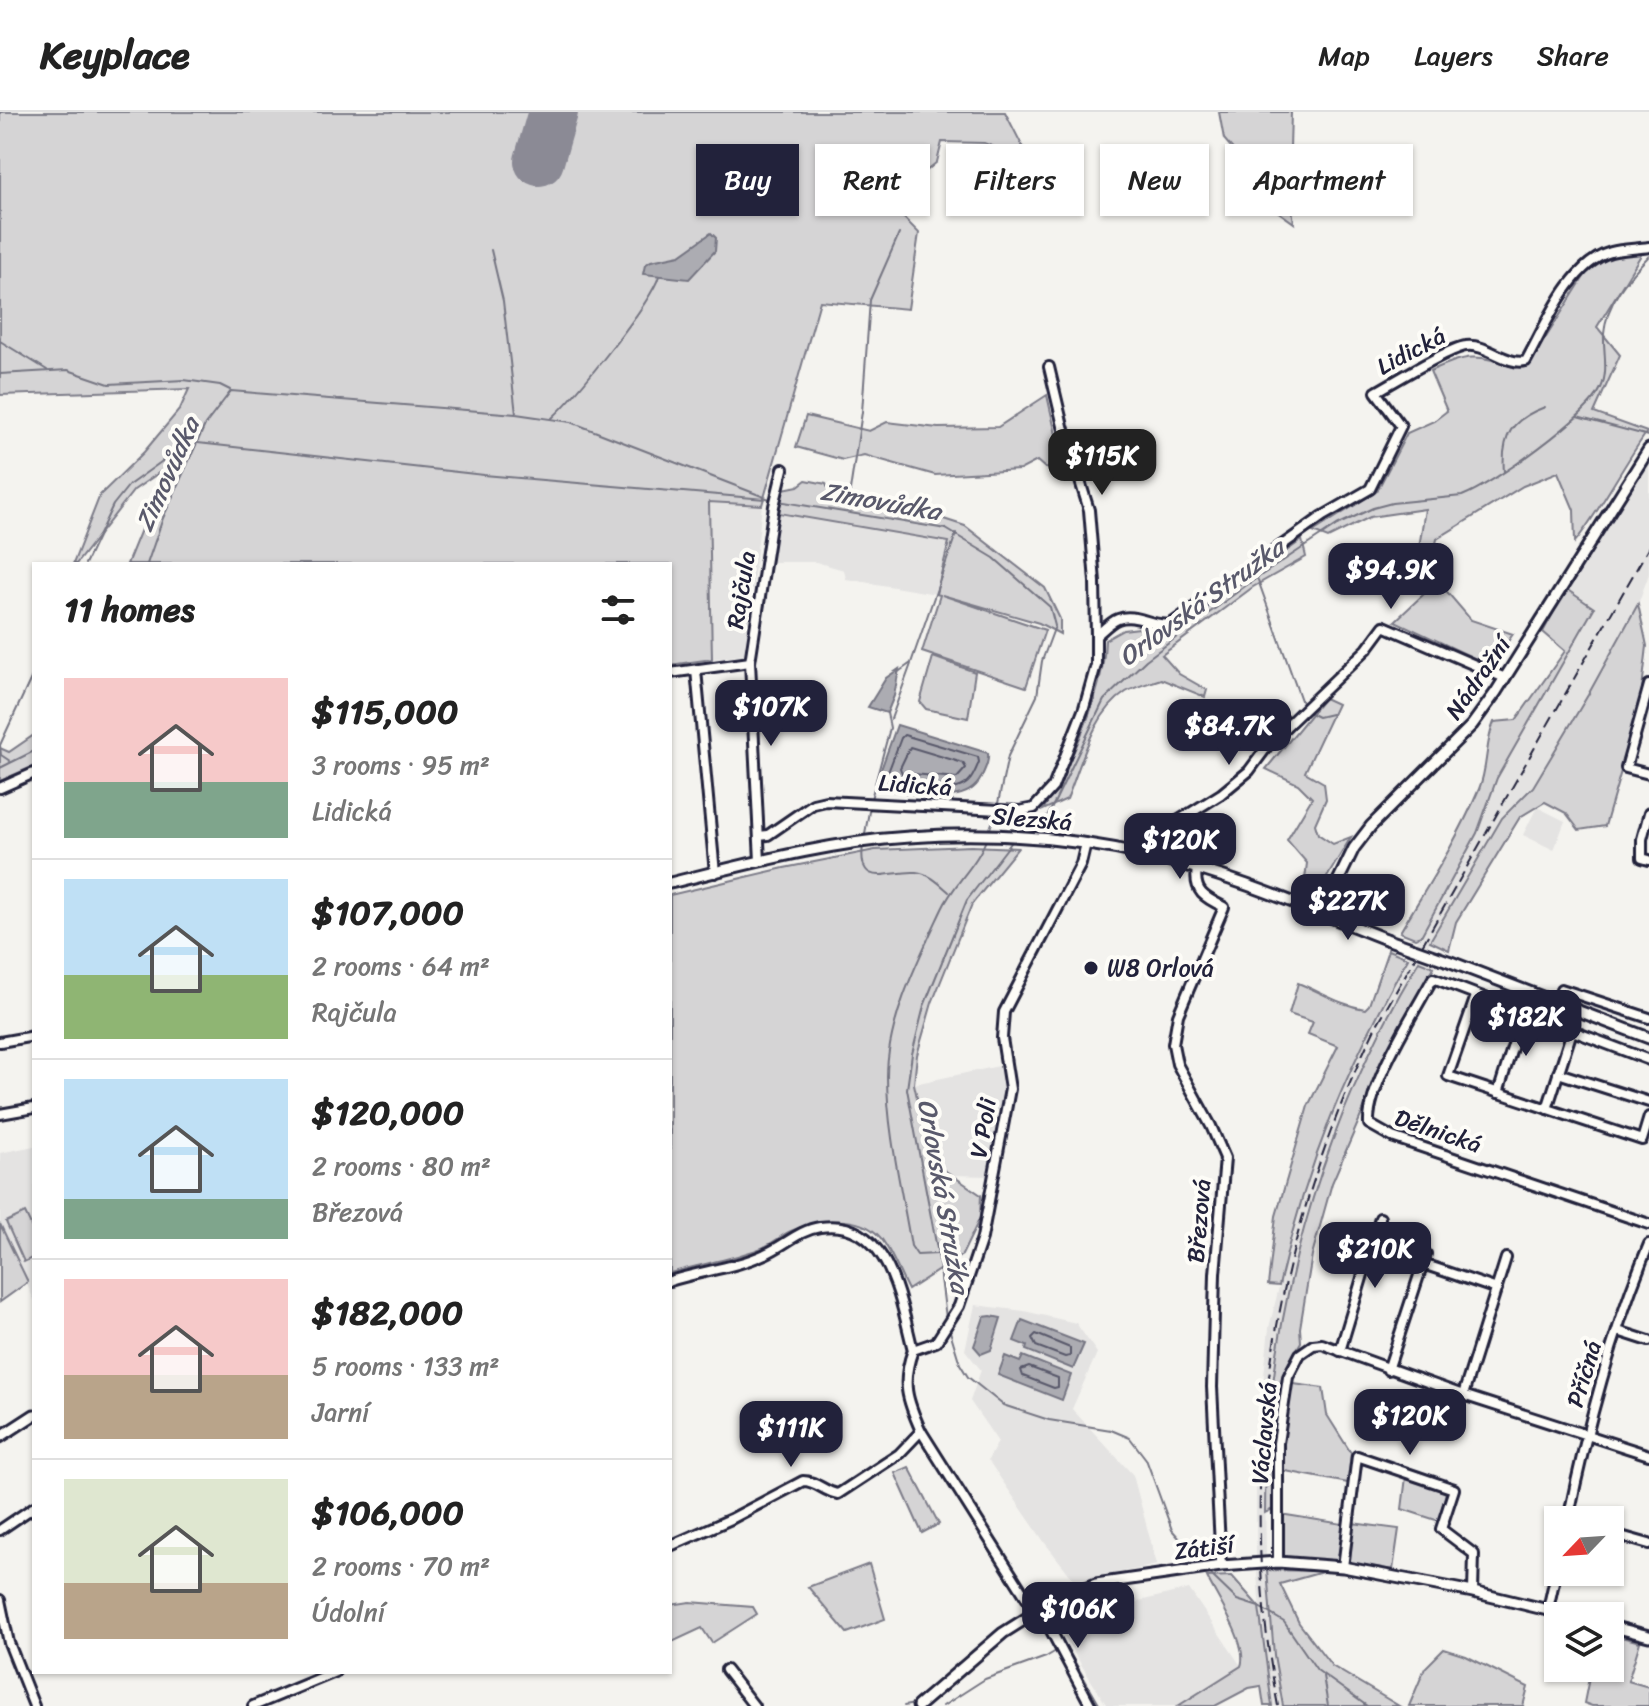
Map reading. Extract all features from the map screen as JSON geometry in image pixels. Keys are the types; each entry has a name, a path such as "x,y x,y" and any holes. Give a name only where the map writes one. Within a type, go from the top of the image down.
{"street":[{"name":"Lidická","path":"1096,636 1119,619 1135,618 1161,626 1171,624 1323,516 1370,489 1401,426 1376,392 1465,346 1491,350 1520,362 1526,361 1568,287 1584,268 1610,252 1649,247"},
{"name":"Lidická","path":"759,836 768,835 813,804 826,801 1019,811 1034,808 1053,787 1084,708 1096,665 1096,636 1089,510 1063,426 1049,367"},
{"name":"Nádražní","path":"1322,914 1354,848 1371,826 1472,725 1505,678 1649,449"},
{"name":"Rajčula","path":"760,861 750,662 776,494 783,469"},
{"path":"1160,832 1221,794 1249,771 1272,740 1367,649 1384,626 1505,678"},
{"path":"672,673 750,662"},
{"path":"696,670 715,873"},
{"path":"1649,685 1626,768 1649,774"},
{"path":"0,788 32,774"},
{"path":"1649,813 1642,839 1642,858 1649,860"},
{"name":"Slezská","path":"672,883 760,861 907,837 1009,835 1086,843 1197,869 1649,1038"},
{"name":"V Poli","path":"913,1350 936,1342 959,1306 982,1238 1010,1089 1002,1038 1004,1012 1081,864 1086,843"},
{"name":"Březová","path":"1197,869 1198,892 1224,907 1178,1015 1173,1044 1177,1064 1225,1158 1215,1274 1212,1387 1221,1566"},
{"name":"Dělnická","path":"1476,996 1433,978 1383,1073 1373,1100 1369,1124 1392,1137 1649,1224"},
{"path":"1561,989 1649,1018"},
{"path":"1649,1060 1476,996 1448,1076 1642,1140 1649,1117"},
{"path":"1498,1093 1523,1013"},
{"path":"1547,1109 1572,1031"},
{"path":"0,1042 32,1036"},
{"path":"1558,1073 1649,1102"},
{"path":"0,1114 32,1108"},
{"path":"1340,1351 1380,1218"},
{"path":"672,1281 735,1265 819,1227 858,1230 871,1239 898,1288 913,1350 906,1369 907,1400 921,1431 1038,1611 1091,1706"},
{"name":"Příčná","path":"1571,1506 1586,1436 1618,1331 1646,1261 1649,1244"},
{"path":"1388,1370 1426,1254"},
{"path":"1463,1395 1506,1258"},
{"path":"1423,1264 1497,1289"},
{"path":"1618,1331 1649,1341"},
{"name":"Václavská","path":"1278,1562 1278,1443 1288,1377 1295,1360 1313,1345 1322,1344 1388,1370 1649,1455"},
{"path":"0,1437 32,1416"},
{"path":"672,1545 731,1519 803,1481 813,1481 828,1492 838,1494 899,1454 921,1431"},
{"path":"1343,1567 1357,1456 1454,1489 1441,1529 1474,1554 1473,1592"},
{"path":"0,1530 32,1508"},
{"path":"1624,1537 1649,1544"},
{"name":"Zátiší","path":"918,1706 1003,1633 1054,1601 1096,1584 1221,1566 1278,1562 1343,1567 1544,1608"},
{"path":"0,1603 9,1643 34,1706"},
{"path":"1624,1630 1649,1636"},
{"path":"726,1670 754,1706"},
{"path":"253,1706 330,1674"}],"shaded area":[{"path":"0,112 1005,112 1021,144 942,142 937,162 930,168 930,144 815,144 815,216 902,216 919,233 908,309 820,301 762,505 709,502 712,659 672,665 672,562 128,562 166,468 134,490 78,562 74,562 100,495 144,452 180,409 189,389 0,395"},
{"path":"1219,112 1291,112 1290,144 1228,144 1224,139"},
{"path":"1644,250 1597,327 1620,355 1594,413 1647,432 1594,516 1575,542 1574,510 1558,472 1523,486 1437,539 1430,572 1471,620 1513,634 1491,666 1395,621 1426,592 1416,567 1425,509 1370,517 1328,538 1313,532 1377,491 1407,433 1434,421 1447,411 1430,371 1454,361 1472,358 1516,368 1533,358 1587,272 1609,258"},
{"path":"1047,395 1064,470 1045,468 1037,461 1020,470 935,475 864,455 843,460 796,447 806,416 869,431 887,422 938,428 998,427"},
{"path":"1649,457 1649,574 1638,604 1533,787 1502,818 1378,1033 1330,1144 1306,1216 1273,1374 1269,1414 1265,1486 1266,1559 1274,1655 1283,1706 1272,1706 1256,1563 1256,1451 1269,1328 1297,1213 1320,1141 1369,1028 1477,833 1497,778 1593,607 1566,589"},
{"path":"806,480 826,484 831,494 910,508 965,526 1045,588 1060,619 1060,634 1039,623 942,595 1045,630 1026,687 922,652 940,595 936,594 949,542 779,513 783,489 798,486"},
{"path":"709,501 762,505 745,655 712,659"},
{"path":"779,513 949,542 936,594 846,579 844,570 816,562 771,562"},
{"path":"1302,540 1306,557 1253,587 1162,655 1179,674 1207,690 1205,697 1161,679 1126,692 1114,701 1096,726 1067,799 1043,810 1084,728 1099,683 1105,640 1123,630 1139,628 1158,632 1191,619"},
{"path":"1566,589 1594,608 1497,778 1477,833 1421,936 1415,938 1400,932 1471,808 1482,781 1494,722 1516,720 1565,651 1543,632"},
{"path":"1638,604 1647,646 1640,706 1605,826 1579,830 1566,813 1545,802 1520,817 1456,922 1449,950 1430,941 1502,818 1533,787"},
{"path":"933,657 975,672 968,718 926,709 920,702"},
{"path":"1324,698 1337,704 1305,772 1324,783 1326,799 1315,824 1318,834 1333,844 1351,837 1317,894 1303,895 1307,863 1287,840 1312,798 1298,784 1266,769"},
{"path":"32,736 32,767 0,781 0,748 9,752"},
{"path":"1537,807 1565,821 1554,850 1523,835"},
{"path":"971,846 1018,848 972,904 932,1003 917,1055 914,1084 931,1161 981,1195 980,1218 962,1255 908,1290 879,1236 849,1221 801,1227 759,1249 672,1272 672,895 875,850"},
{"path":"1388,950 1408,958 1366,1038 1331,1117 1302,1199 1279,1286 1268,1285 1276,1216 1308,1106 1338,1046 1308,1034 1313,1022 1289,1014 1298,983 1365,1009"},
{"path":"1419,961 1434,967 1388,1053 1332,1183 1312,1255 1300,1328 1301,1342 1284,1371 1275,1440 1275,1508 1265,1513 1275,1368 1287,1297 1304,1226 1353,1090"},
{"path":"999,1066 1004,1090 989,1176 951,1175 931,1161 914,1084"},
{"path":"32,1146 32,1296 0,1224 0,1153"},
{"path":"25,1213 32,1228 32,1258 24,1262 6,1222"},
{"path":"0,1224 28,1282 0,1302"},
{"path":"975,1305 1024,1311 1076,1323 1097,1353 1072,1409 1133,1475 1157,1565 1095,1578 1078,1585 1045,1543 988,1460 998,1442 970,1401 981,1370 965,1350"},
{"path":"1286,1383 1323,1388 1327,1415 1351,1453 1348,1483 1280,1470"},
{"path":"909,1467 939,1524 922,1533 895,1473"},
{"path":"1406,1477 1446,1492 1439,1521 1402,1509"},
{"path":"1280,1514 1343,1524 1338,1561 1283,1558"},
{"path":"1352,1523 1399,1529 1393,1570 1350,1563"},
{"path":"869,1564 885,1619 847,1633 808,1587"},
{"path":"1267,1570 1326,1571 1280,1584 1299,1623 1332,1666 1399,1706 1283,1706 1274,1655"},
{"path":"1232,1576 1259,1607 1272,1706 1264,1706 1261,1686 1249,1688 1215,1706 1178,1706 1241,1666 1236,1634 1207,1577"},
{"path":"1189,1589 1241,1666 1178,1706 1107,1706 1061,1632 1066,1619"},
{"path":"690,1602 753,1607 757,1614 712,1643 702,1628 672,1642 672,1605"},
{"path":"1624,1638 1640,1642 1628,1681 1649,1687 1649,1706 1592,1706 1584,1703 1588,1682 1624,1682"},
{"path":"1444,1649 1466,1656 1528,1687 1523,1706 1409,1706 1425,1668"}],"water":[{"path":"711,233 716,238 715,251 689,279 643,274 645,265 651,261 680,255"},
{"path":"899,669 887,713 868,707 886,678"},
{"path":"897,725 988,753 981,778 965,793 953,796 928,796 883,788 879,775"},
{"path":"984,1317 1001,1318 991,1350 981,1354 974,1346"},
{"path":"1022,1320 1084,1344 1073,1369 1026,1350 1027,1346 1014,1341"},
{"path":"1005,1356 1020,1362 1023,1356 1071,1375 1062,1400 998,1375"}],"waterway":[{"path":"847,510 862,412 870,300 899,234"},
{"path":"491,250 503,301 516,414"},
{"name":"Orlovská Stružka","path":"1029,833 1043,826 1104,700 1146,660 1248,584 1337,525 1373,508 1392,503 1462,496 1495,478 1560,432 1601,388 1605,368 1604,334 1609,312 1626,282 1649,256"},
{"path":"552,418 611,349 642,307 659,276"},
{"path":"0,341 47,370"},
{"path":"0,374 68,370 109,384 184,380 220,385 230,390"},
{"name":"Zimovůdka","path":"148,562 163,518 205,425 231,391 516,414 571,422 772,500"},
{"path":"1504,472 1504,448 1511,430 1524,417 1545,407"},
{"path":"1577,417 1649,436"},
{"path":"86,562 113,505 129,485 200,434"},
{"path":"198,443 484,475 765,499"},
{"name":"Zimovůdka","path":"778,501 946,529 994,558 1050,607 1055,626 1042,661 1037,696 1008,756 997,808"},
{"path":"897,673 911,663 956,534"},
{"path":"1258,580 1303,706"},
{"path":"891,719 911,664"},
{"path":"0,745 32,676"},
{"path":"1306,711 1318,717 1331,714"},
{"path":"871,799 890,728 887,713"},
{"path":"0,745 1,755 10,761"},
{"name":"Zimovůdka","path":"0,768 32,752"},
{"path":"864,839 870,806"},
{"name":"Zimovůdka","path":"989,831 995,815"},
{"name":"Zimovůdka","path":"937,1254 917,1255 911,1246 889,1118 888,1055 898,1012 924,948 947,900 978,856 987,837"},
{"name":"Orlovská Stružka","path":"946,1318 938,1254 907,1089 912,1054 924,1006 967,900 1016,840"},
{"path":"863,845 862,859 870,873 921,873 949,892"},
{"name":"Orlovská Stružka","path":"949,1328 960,1364 968,1377 1003,1405 1049,1420 1111,1430 1130,1438 1146,1459 1172,1530 1203,1565"},
{"name":"Orlovská Stružka","path":"1209,1573 1237,1600 1259,1607 1284,1622 1317,1670 1367,1706"},
{"path":"1051,1618 1065,1645"},
{"path":"1062,1647 1065,1645 1100,1706"},
{"path":"943,1706 985,1679 1056,1651"},
{"path":"1323,1676 1328,1706"},
{"path":"904,1706 914,1704"}],"runway":[{"path":"539,161 553,112"}],"railway":[{"path":"1278,1706 1265,1620 1260,1533 1262,1446 1271,1360 1287,1276 1310,1192 1339,1110 1374,1030 1649,547"}],"place":[{"name":"W8 Orlová","path":"1091,968"}]}
